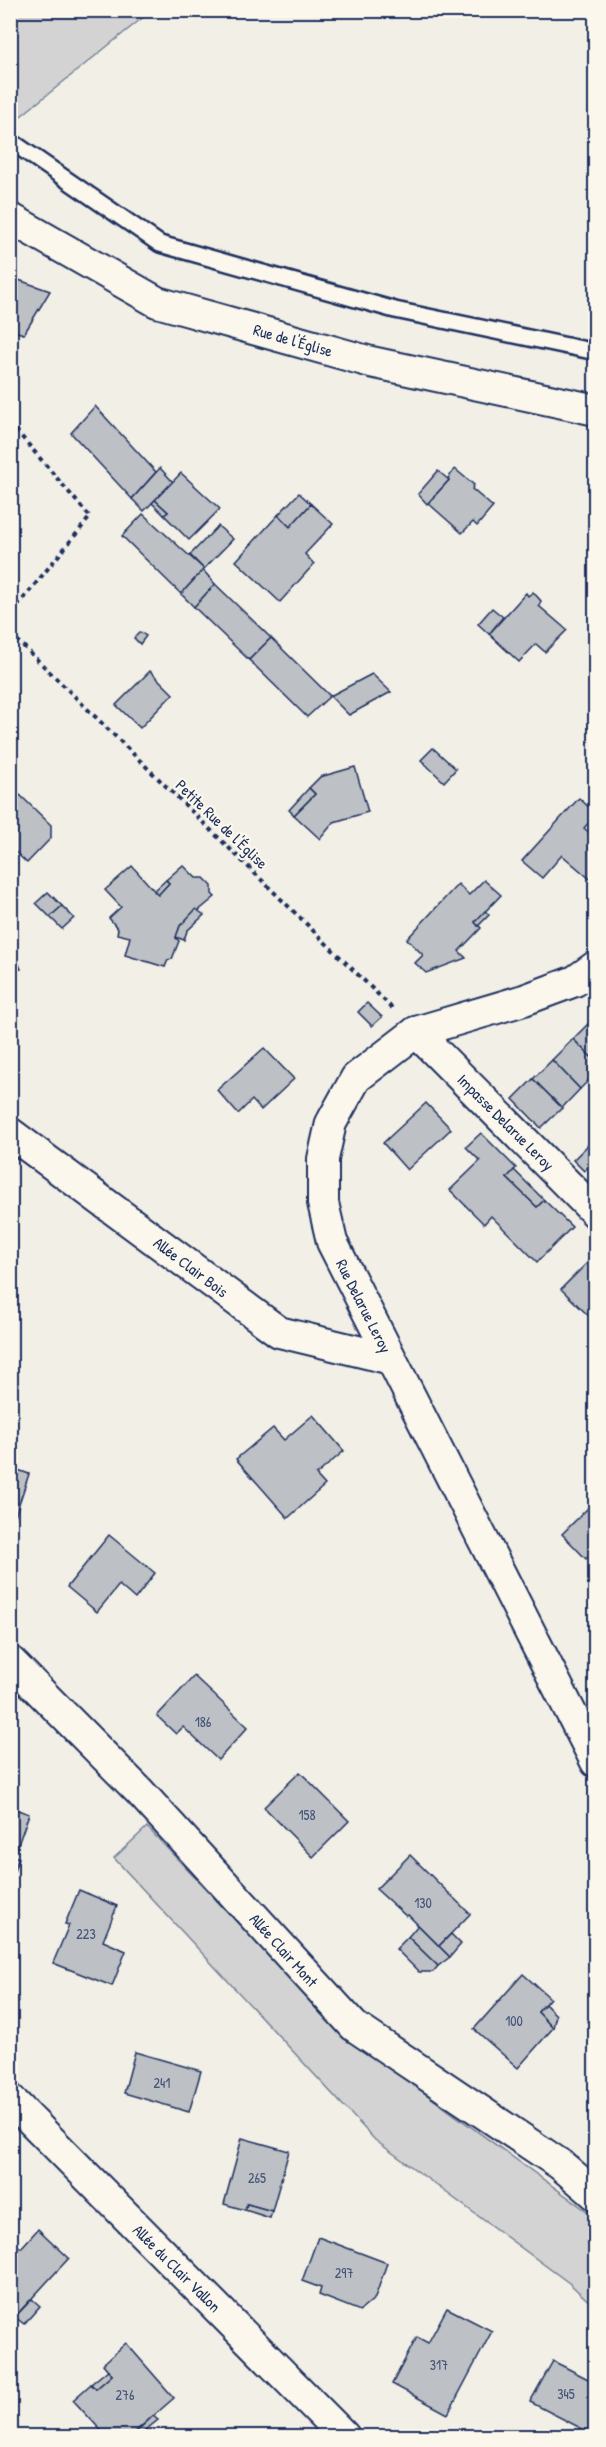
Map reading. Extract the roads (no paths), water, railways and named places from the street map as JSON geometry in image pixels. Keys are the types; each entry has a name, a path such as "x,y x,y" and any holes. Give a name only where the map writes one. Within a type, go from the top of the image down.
{"street":[{"name":"Rue de l'Église","path":"10,218 157,302 371,362 596,410"},
{"name":"Rue Delarue Leroy","path":"596,966 575,981 555,989 417,1032 356,1078 331,1123 322,1159 323,1203 332,1242 596,1762"},
{"name":"Impasse Delarue Leroy","path":"417,1032 596,1213"},
{"name":"Allée Clair Bois","path":"10,1133 279,1332 391,1359"},
{"name":"Allée Clair Mont","path":"10,1661 140,1792 354,2026 561,2165 596,2195"},
{"name":"Allée du Clair Vallon","path":"10,2099 344,2436"}],"lane":[{"path":"12,142 160,243 395,310 596,352"}]}
